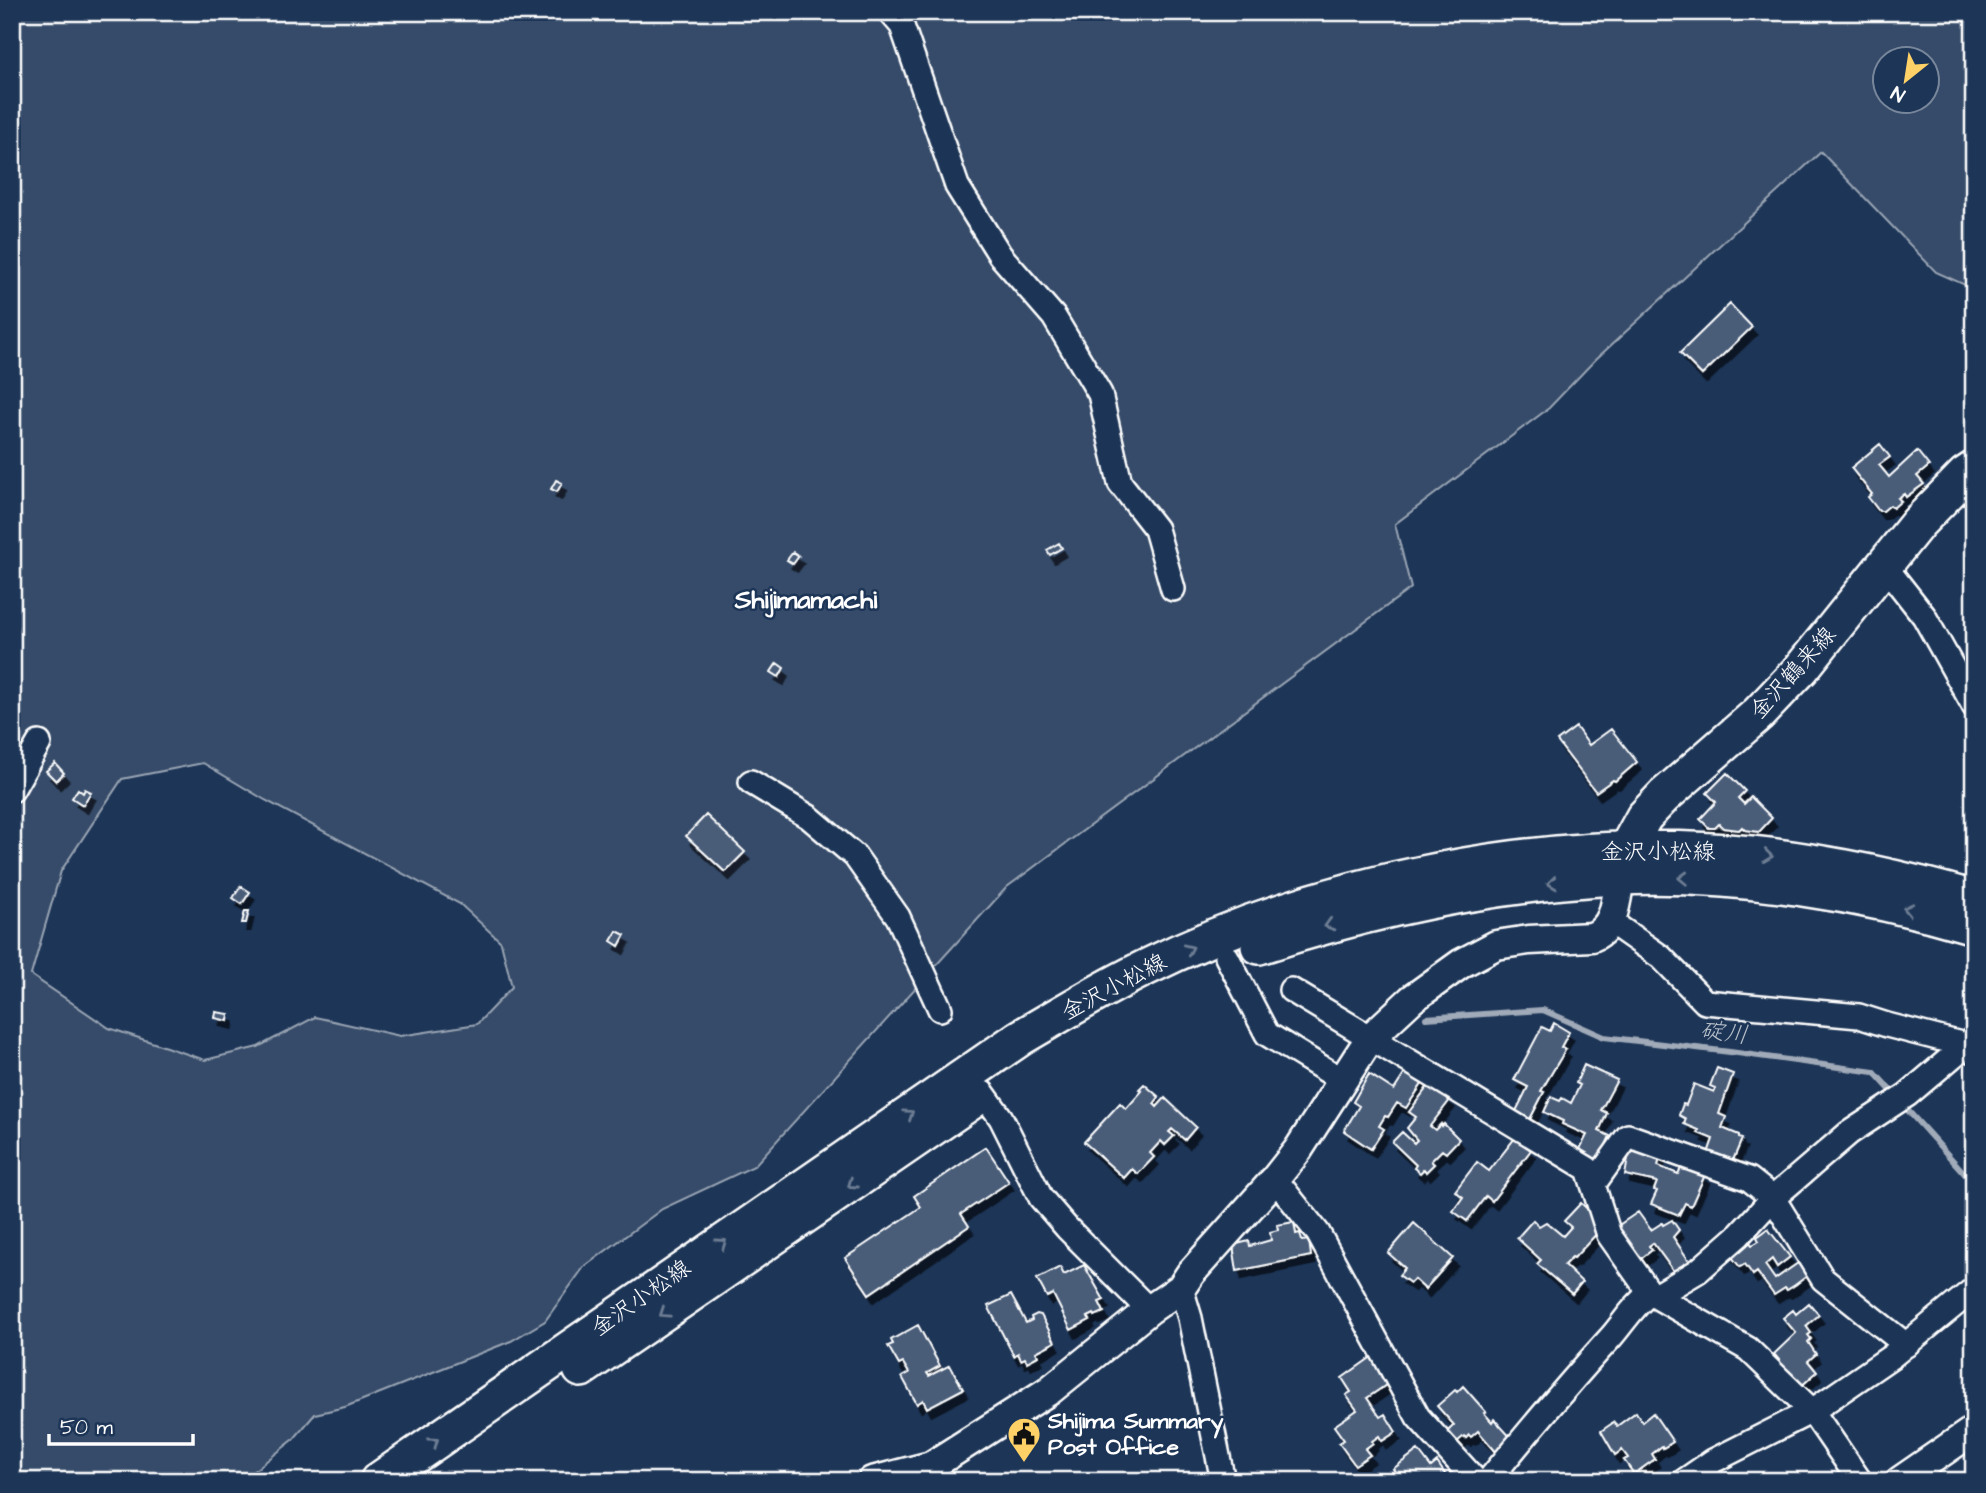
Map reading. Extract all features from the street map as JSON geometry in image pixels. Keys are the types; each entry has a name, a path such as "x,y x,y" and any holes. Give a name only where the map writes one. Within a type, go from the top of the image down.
{"main road":[{"name":"金沢鶴来線","path":"1623,863 1644,817 1664,796 1758,714 1801,668 1918,523 1974,469"},
{"name":"金沢小松線","path":"378,1481 1020,1038 1146,968 1246,925 1362,890 1427,874 1499,861 1623,863 1737,853 1813,862 1935,887 1974,899"},
{"name":"金沢小松線","path":"420,1481 1032,1059 1157,989 1227,957 1367,914 1623,863 1696,878 1809,890 1883,903 1974,926"}],"street":[{"path":"890,12 902,26 957,186 1000,255 1054,317 1100,394 1120,483 1156,529 1173,589"},
{"path":"1884,565 1924,617 1974,706"},
{"path":"12,790 39,743"},
{"path":"751,782 809,817 855,856 898,917 940,1009"},
{"path":"875,1480 931,1466 1051,1390 1149,1310 1181,1288 1191,1273 1275,1180 1319,1119 1370,1038 1412,999 1480,952 1513,941 1592,937 1599,934 1611,922 1623,863"},
{"path":"1611,922 1661,957 1705,1002 1859,1016 1971,1044"},
{"path":"1227,957 1267,1034 1342,1080"},
{"path":"1291,990 1588,1169 1609,1235 1653,1294 1748,1349 1812,1411 1860,1481"},
{"path":"1488,1481 1567,1385 1621,1326 1638,1302 1698,1271 1739,1235 1773,1198 1849,1133 1898,1102 1971,1044"},
{"path":"983,1093 1001,1118 1041,1198 1067,1228 1149,1310"},
{"path":"1593,1185 1628,1136 1749,1179 1773,1198 1823,1279 1906,1345"},
{"path":"1275,1180 1318,1233 1418,1417 1476,1481"},
{"path":"1181,1288 1191,1318 1223,1481"},
{"path":"1684,1481 1713,1461 1812,1411 1906,1345 1974,1289"},
{"path":"1900,1481 1974,1430"}],"shaded area":[{"path":"12,12 1974,12 1974,289 1936,272 1821,152 1595,360 1549,408 1395,524 1411,588 1007,887 754,1166 662,1209 584,1267 545,1321 511,1341 345,1407 315,1414 293,1440 241,1481 12,1481","holes":["203,763 265,800 460,904 501,942 512,987 477,1024 400,1036 315,1017 258,1047 205,1060 109,1028 31,975 61,871 122,779"]}],"building":[{"path":"1730,304 1752,327 1702,375 1680,353"},
{"path":"1880,444 1890,457 1879,465 1889,477 1917,451 1929,466 1917,476 1924,484 1906,497 1904,494 1898,498 1901,501 1893,508 1890,505 1883,511 1879,511 1868,497 1872,494 1851,468"},
{"path":"556,480 562,483 557,492 551,489"},
{"path":"1059,543 1062,548 1050,555 1047,550"},
{"path":"793,552 799,556 793,564 787,560"},
{"path":"777,663 784,668 779,677 771,672"},
{"path":"1576,727 1589,745 1611,729 1637,762 1615,781 1596,792 1557,741"},
{"path":"55,763 64,773 56,781 46,771"},
{"path":"1727,773 1745,791 1738,798 1744,804 1751,797 1772,818 1759,832 1742,827 1739,830 1723,828 1719,824 1715,828 1709,828 1700,819 1716,802 1707,793"},
{"path":"78,789 83,793 85,789 91,792 83,805 72,798"},
{"path":"706,815 745,852 725,872 686,836"},
{"path":"241,886 250,892 242,904 233,898"},
{"path":"245,911 249,911 246,923 242,923"},
{"path":"617,931 625,935 619,946 611,941"},
{"path":"216,1012 229,1014 228,1021 215,1018"},
{"path":"1554,1023 1569,1032 1561,1047 1566,1049 1541,1091 1544,1092 1530,1119 1516,1111 1528,1087 1514,1080 1542,1027 1550,1031"},
{"path":"1584,1065 1617,1080 1601,1110 1607,1113 1599,1131 1610,1136 1599,1161 1579,1151 1587,1135 1544,1112 1551,1097 1560,1101 1562,1098 1571,1103 1580,1085 1576,1083"},
{"path":"1717,1068 1733,1074 1719,1114 1726,1117 1722,1128 1742,1139 1731,1165 1707,1156 1713,1139 1684,1124 1686,1119 1679,1115 1694,1084 1714,1092 1715,1088 1710,1086"},
{"path":"1407,1070 1424,1081 1406,1108 1397,1103 1388,1117 1385,1116 1379,1126 1384,1129 1371,1149 1344,1131 1359,1106 1353,1102 1369,1074 1394,1090"},
{"path":"1144,1084 1159,1097 1154,1104 1157,1107 1165,1098 1196,1127 1185,1140 1172,1129 1169,1132 1174,1136 1165,1145 1161,1141 1150,1153 1154,1157 1138,1174 1132,1169 1124,1178 1084,1142 1120,1103 1126,1109 1142,1091 1139,1089"},
{"path":"1429,1085 1450,1100 1430,1126 1435,1130 1444,1124 1459,1139 1446,1153 1442,1150 1431,1161 1434,1164 1426,1172 1424,1169 1420,1173 1414,1168 1416,1165 1392,1142 1402,1132 1414,1143 1417,1140 1407,1128 1416,1117 1409,1112"},
{"path":"1515,1138 1531,1150 1492,1201 1486,1196 1467,1221 1453,1211 1463,1197 1455,1191 1477,1162 1489,1171"},
{"path":"986,1147 1009,1182 961,1214 969,1226 869,1294 845,1258 921,1207 914,1196"},
{"path":"1630,1147 1661,1153 1658,1166 1678,1174 1682,1166 1705,1175 1691,1206 1685,1203 1679,1215 1651,1204 1657,1191 1654,1190 1657,1182 1625,1175"},
{"path":"1581,1203 1597,1218 1601,1229 1564,1265 1582,1282 1572,1294 1537,1264 1541,1260 1517,1238 1533,1220 1539,1226 1546,1222 1563,1236 1571,1227 1564,1221"},
{"path":"1638,1212 1651,1230 1672,1220 1679,1230 1673,1237 1690,1262 1675,1273 1653,1243 1649,1246 1652,1250 1638,1261 1616,1227"},
{"path":"1294,1222 1296,1234 1300,1233 1302,1241 1309,1240 1311,1256 1237,1271 1233,1245 1249,1241 1250,1246 1271,1240 1270,1232 1278,1230 1277,1225"},
{"path":"1414,1223 1453,1258 1425,1289 1414,1279 1410,1283 1399,1275 1405,1268 1388,1253"},
{"path":"1768,1229 1790,1257 1777,1267 1772,1259 1765,1265 1775,1279 1798,1263 1803,1264 1811,1273 1787,1290 1785,1288 1774,1295 1757,1272 1753,1275 1745,1264 1740,1267 1728,1252 1747,1238 1752,1245 1759,1241 1757,1237"},
{"path":"1084,1265 1104,1300 1099,1302 1104,1312 1088,1317 1090,1320 1071,1330 1053,1294 1047,1297 1037,1279 1060,1267 1064,1275"},
{"path":"1011,1295 1026,1323 1032,1320 1031,1317 1041,1315 1055,1342 1036,1352 1038,1356 1027,1362 1025,1358 1021,1360 1018,1353 1014,1356 988,1306"},
{"path":"1809,1303 1819,1315 1806,1326 1811,1333 1808,1335 1811,1339 1808,1342 1816,1354 1808,1361 1817,1372 1798,1389 1776,1364 1780,1361 1774,1354 1796,1333 1783,1318 1793,1310 1796,1314"},
{"path":"918,1325 940,1366 927,1373 929,1376 950,1365 963,1389 927,1408 923,1400 917,1404 902,1377 909,1373 903,1363 899,1365 888,1346 893,1344 891,1340"},
{"path":"1373,1356 1389,1383 1367,1398 1380,1417 1385,1414 1396,1432 1382,1441 1379,1436 1372,1441 1365,1449 1370,1455 1355,1465 1339,1443 1344,1440 1334,1426 1357,1410 1346,1395 1351,1392 1342,1378"},
{"path":"1463,1386 1492,1422 1494,1419 1514,1441 1498,1454 1478,1431 1457,1442 1447,1432 1454,1425 1437,1406"},
{"path":"1636,1412 1642,1422 1653,1413 1673,1442 1652,1454 1655,1459 1634,1474 1624,1460 1628,1458 1622,1450 1615,1455 1601,1431 1614,1422 1617,1426"},
{"path":"1418,1450 1431,1467 1437,1462 1447,1477 1442,1481 1402,1481 1393,1469"}],"waterway":[{"name":"碇川","path":"1426,1018 1543,1010 1604,1037 1874,1072 1895,1095"},
{"name":"碇川","path":"1902,1104 1974,1184"}],"place":[{"name":"Shijima Summary Post Office","path":"1024,1464"}],"district":[{"name":"Shijimamachi","path":"806,600"}]}
